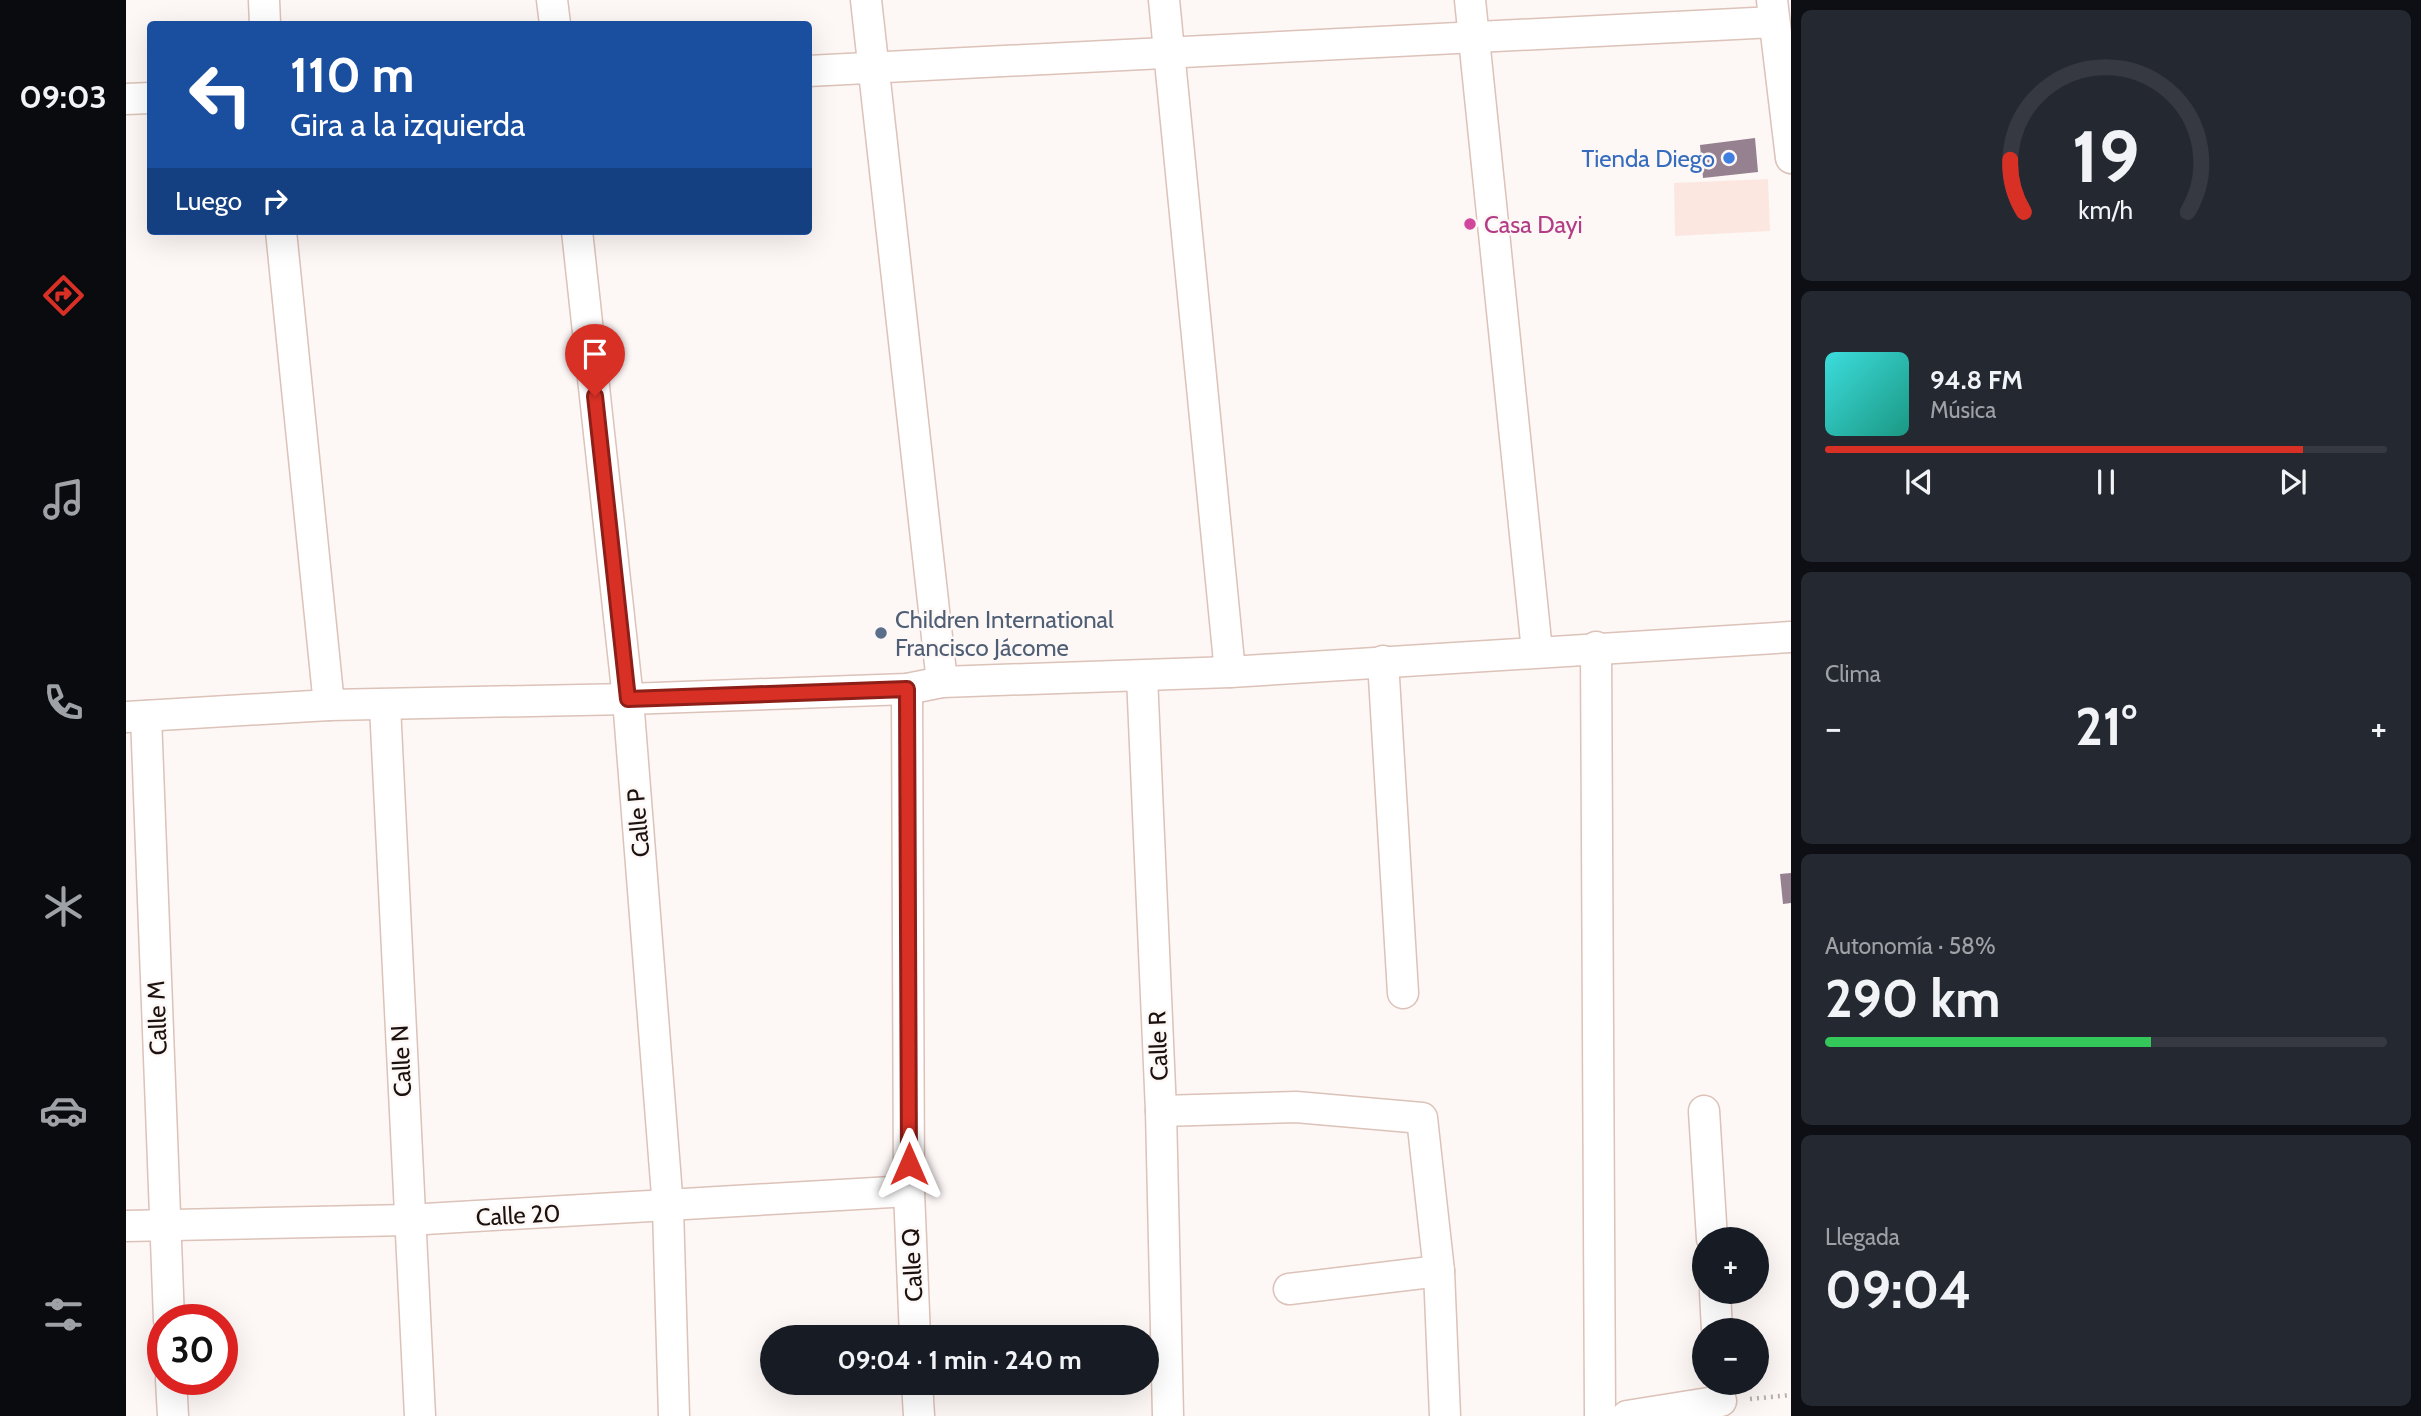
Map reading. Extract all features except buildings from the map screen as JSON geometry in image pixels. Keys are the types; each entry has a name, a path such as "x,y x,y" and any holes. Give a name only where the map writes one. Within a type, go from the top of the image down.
{"street":[{"path":"264,0 265,21"},
{"path":"552,0 555,21"},
{"path":"866,0 942,682"},
{"path":"1164,0 1230,672"},
{"path":"1470,0 1537,650"},
{"path":"812,71 1475,36 1773,11 1791,158"},
{"path":"126,99 147,98"},
{"path":"281,235 329,705"},
{"name":"Calle P","path":"577,235 628,699 668,1208 674,1416"},
{"path":"136,717 329,705 385,706 907,689 942,682 1230,672 1537,650 1791,637"},
{"path":"1596,647 1600,1416"},
{"path":"1383,662 1403,993"},
{"name":"Calle R","path":"1142,676 1161,1111 1168,1416"},
{"name":"Calle Q","path":"907,689 909,1191 915,1325"},
{"name":"Calle N","path":"385,706 408,1220 420,1416"},
{"name":"Calle M","path":"136,717 168,1304"},
{"path":"1161,1111 1296,1107 1422,1118 1439,1271 1444,1416"},
{"path":"1704,1111 1711,1227"},
{"name":"Calle 20","path":"126,1226 408,1220 668,1208 909,1191"},
{"path":"1289,1289 1439,1271"},
{"path":"172,1395 173,1416"},
{"path":"918,1395 919,1416"},
{"path":"1627,1416 1721,1400"}],"path":[{"path":"1721,1400 1791,1395"}],"shaded area":[{"path":"1768,179 1770,231 1675,236 1674,183"}],"place":[{"name":"Tienda Diego","path":"1729,158"},
{"name":"Casa Dayi","path":"1470,224"},
{"name":"Children International Francisco Jácome","path":"881,633"}],"route":[{"path":"595,396 628,699 907,689 909,1164"}]}
